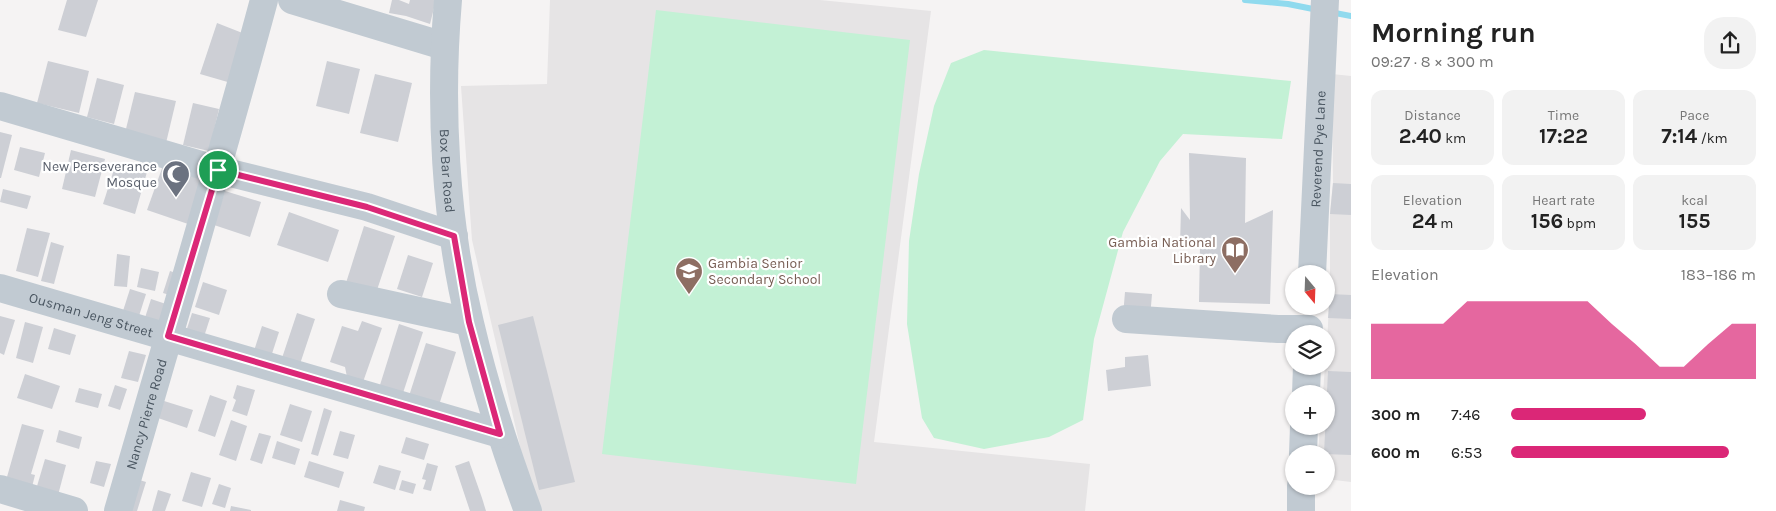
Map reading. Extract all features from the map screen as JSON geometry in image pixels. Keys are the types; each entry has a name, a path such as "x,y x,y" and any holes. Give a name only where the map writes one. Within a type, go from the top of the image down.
{"street":[{"name":"Nancy Pierre Road","path":"118,511 218,170 264,0"},
{"path":"292,0 444,46"},
{"name":"Box Bar Road","path":"448,0 444,46 447,181 454,236 469,322 500,434 528,511"},
{"name":"Reverend Pye Lane","path":"1312,265 1324,12"},
{"path":"0,106 218,170 367,207 454,236"},
{"name":"Ousman Jeng Street","path":"0,288 500,434"},
{"path":"341,294 469,322"},
{"path":"1126,319 1278,330 1309,323"},
{"path":"1301,495 1301,511"},
{"path":"11,498 74,511"}],"shaded area":[{"name":"Gambia Senior Secondary School","path":"550,0 820,0 931,11 874,442 1090,464 1085,511 537,511 532,498 472,240 461,86 547,84"},
{"path":"1332,74 1351,76 1351,482 1335,480 1335,445 1319,445 1319,435 1335,435 1335,385 1324,385 1324,375 1335,375 1335,325 1328,325 1328,315 1335,315 1335,265 1330,265 1330,214 1333,183"}],"green space":[{"path":"656,10 910,40 856,484 602,454"},
{"path":"984,50 1291,81 1282,139 1183,134 1160,161 1123,232 1094,339 1083,420 1049,437 984,449 934,438 922,418 907,324 909,241 919,174 934,106 951,63"}],"building":[{"path":"67,0 98,0 86,37 58,30"},
{"path":"392,0 399,0 409,4 410,0 436,0 430,24 406,16 389,13"},
{"path":"217,23 245,34 231,83 200,74"},
{"path":"48,61 89,71 79,113 37,103"},
{"path":"327,61 360,69 349,114 316,106"},
{"path":"375,74 412,83 398,142 360,133"},
{"path":"97,78 124,85 114,124 87,117"},
{"path":"135,92 176,101 166,143 125,133"},
{"path":"193,103 219,109 209,151 183,145"},
{"path":"0,132 12,135 1,178 0,178"},
{"path":"20,147 45,153 39,177 14,170"},
{"path":"71,150 105,159 95,197 62,189"},
{"name":"Gambia National Library","path":"1189,153 1246,158 1245,223 1273,210 1270,304 1199,302 1200,246 1180,245 1181,208 1190,220"},
{"name":"New Perseverance Mosque","path":"165,160 198,172 204,187 191,225 147,210"},
{"path":"116,163 147,172 135,214 103,204"},
{"path":"1333,183 1351,184 1351,215 1330,214"},
{"path":"3,189 31,196 27,209 0,202"},
{"path":"225,191 261,202 250,237 214,225"},
{"path":"289,212 339,230 328,262 277,245"},
{"path":"364,226 395,236 376,293 346,283"},
{"path":"27,228 50,233 38,277 16,271"},
{"path":"51,242 64,246 54,284 41,281"},
{"path":"117,254 130,256 127,287 114,286"},
{"path":"408,255 433,263 422,297 397,289"},
{"path":"141,268 159,272 155,291 137,287"},
{"path":"170,271 179,274 173,296 163,293"},
{"path":"203,282 227,290 219,315 195,307"},
{"path":"130,289 146,294 139,316 123,311"},
{"path":"1125,292 1152,294 1150,318 1123,316"},
{"path":"1335,294 1351,295 1351,319 1328,318 1328,315 1335,315"},
{"path":"151,299 169,305 161,330 143,324"},
{"path":"192,313 210,318 202,343 184,338"},
{"path":"297,313 315,319 300,364 282,358"},
{"path":"0,316 15,320 4,355 0,353"},
{"path":"533,316 575,482 539,490 498,325"},
{"path":"362,321 382,328 363,382 347,377 345,367 330,362 342,326 358,331"},
{"path":"25,322 43,327 33,363 16,358"},
{"path":"399,324 423,332 403,393 380,385"},
{"path":"262,326 279,332 269,363 252,357"},
{"path":"54,328 76,335 70,355 48,349"},
{"path":"426,343 456,352 439,405 409,396"},
{"path":"129,351 146,355 138,382 121,378"},
{"path":"1148,355 1151,386 1108,391 1106,370 1125,367 1125,357"},
{"path":"1335,371 1351,372 1351,455 1335,454 1335,445 1324,445 1325,435 1335,435 1335,385 1327,385 1328,375 1335,375"},
{"path":"25,374 60,386 52,409 17,398"},
{"path":"115,385 127,389 120,410 108,406"},
{"path":"237,385 255,390 247,416 232,411 236,400 233,398"},
{"path":"79,388 102,394 98,408 75,402"},
{"path":"210,395 227,401 215,437 198,431"},
{"path":"164,401 193,410 187,428 158,418"},
{"path":"290,404 312,411 302,442 280,435"},
{"path":"324,408 332,411 318,456 311,454"},
{"path":"231,420 247,426 236,461 219,455"},
{"path":"22,424 44,430 31,474 35,475 31,491 5,484"},
{"path":"59,430 82,437 79,449 56,442"},
{"path":"340,431 355,435 348,459 333,455"},
{"path":"259,433 271,436 262,464 250,460"},
{"path":"406,437 429,444 424,460 401,453"},
{"path":"277,441 300,449 295,465 272,458"},
{"path":"45,459 66,465 57,499 35,493"},
{"path":"96,461 111,464 104,487 90,483"},
{"path":"309,461 344,472 339,488 304,477"},
{"path":"469,461 486,511 470,511 455,466"},
{"path":"427,463 438,466 431,491 423,489 426,480 422,479"},
{"path":"379,465 401,471 395,490 373,483"},
{"path":"191,472 211,478 202,507 182,501"},
{"path":"136,479 146,482 137,511 125,511"},
{"path":"402,480 416,484 413,494 399,490"},
{"path":"219,484 231,488 225,508 212,504"},
{"path":"158,490 171,494 165,511 152,511"},
{"path":"340,500 365,507 364,511 337,511"},
{"path":"231,506 251,510 251,511 230,511"}],"waterway":[{"path":"1245,0 1288,4 1318,10"},
{"path":"1330,12 1351,16"}],"place":[{"name":"New Perseverance Mosque","path":"176,198"},
{"name":"Gambia National Library","path":"1235,274"},
{"name":"Gambia Senior Secondary School","path":"689,295"}],"route":[{"path":"218,170 367,207 454,236 469,322 500,434 168,336 218,170"}]}
